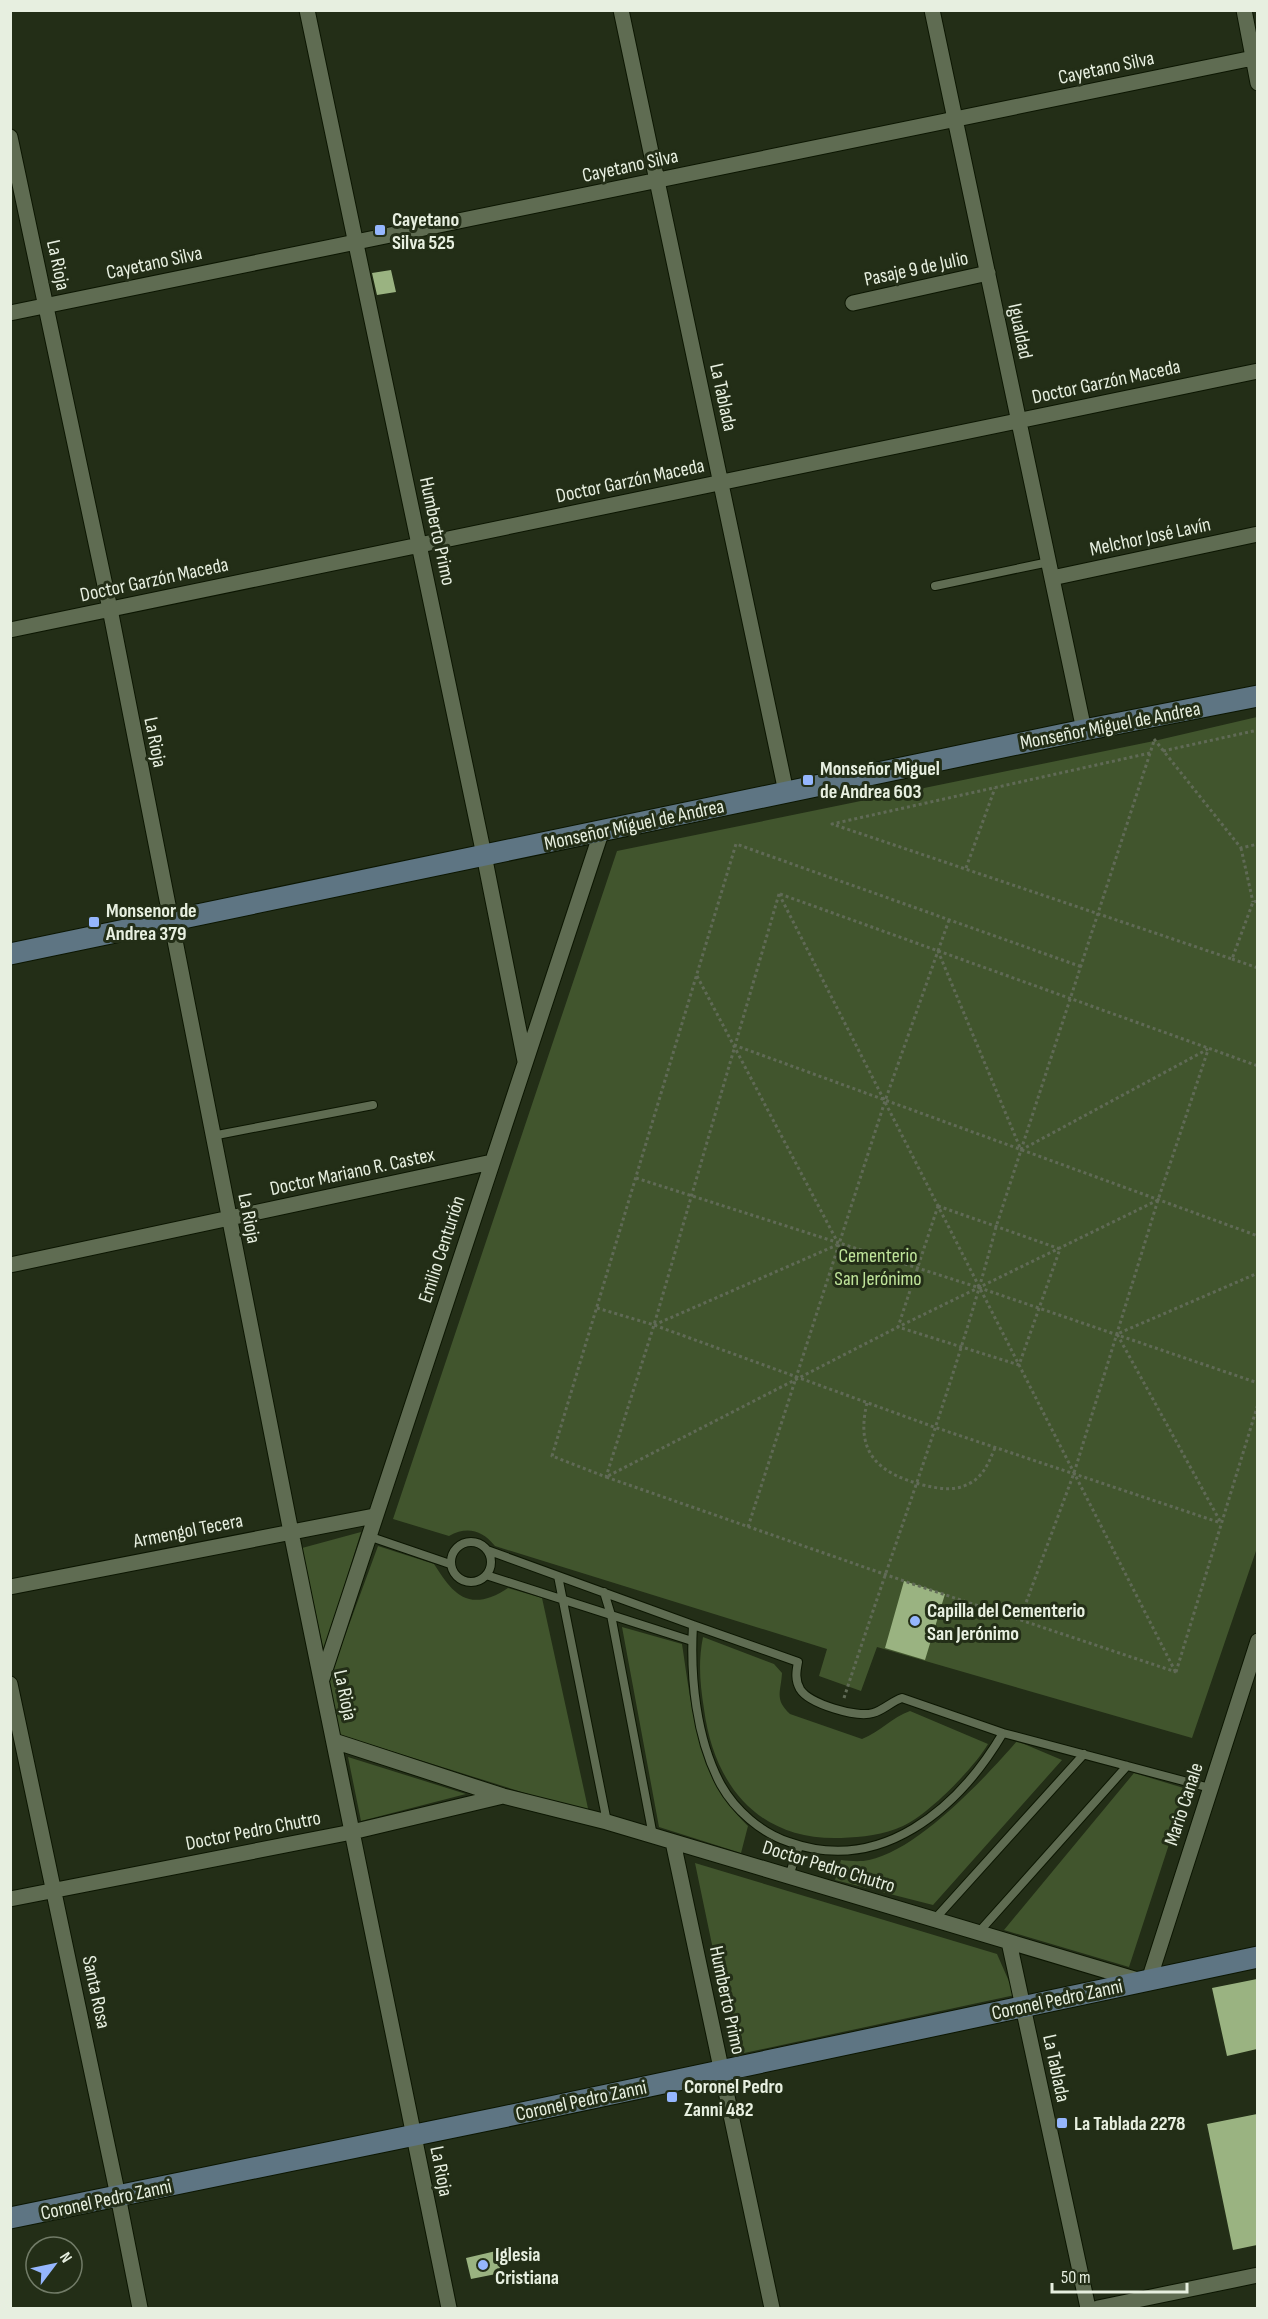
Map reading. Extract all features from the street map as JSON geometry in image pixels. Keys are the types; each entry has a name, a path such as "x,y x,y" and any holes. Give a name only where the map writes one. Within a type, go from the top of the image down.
{"main road":[{"name":"Monseñor Miguel de Andrea","path":"10,954 1257,696"},
{"name":"Coronel Pedro Zanni","path":"10,2218 1257,1957"}],"street":[{"name":"Humberto Primo","path":"307,10 525,1061"},
{"name":"La Tablada","path":"621,10 786,792"},
{"name":"Igualdad","path":"932,10 1084,730"},
{"path":"1244,10 1255,58 1257,83"},
{"name":"Cayetano Silva","path":"10,313 1255,58"},
{"name":"La Rioja","path":"10,137 110,609 169,921 449,2308"},
{"name":"Pasaje 9 de Julio","path":"853,303 988,273"},
{"name":"Doctor Garzón Maceda","path":"10,630 1257,371"},
{"name":"Melchor José Lavín","path":"1052,578 1257,534"},
{"name":"Emilio Centurión","path":"321,1682 371,1537 374,1516 602,830"},
{"name":"Doctor Mariano R. Castex","path":"10,1265 492,1162"},
{"name":"Armengol Tecera","path":"10,1587 374,1516"},
{"name":"Mario Canale","path":"1145,1980 1257,1646"},
{"name":"Santa Rosa","path":"10,1684 140,2308"},
{"name":"Doctor Pedro Chutro","path":"334,1741 503,1796 607,1822 978,1933 1145,1980"},
{"name":"Doctor Pedro Chutro","path":"10,1899 352,1833 503,1796"},
{"name":"Humberto Primo","path":"673,1842 772,2308"},
{"name":"La Tablada","path":"1009,1942 1089,2308"},
{"path":"1098,2308 1257,2275"}],"lane":[{"path":"935,586 1049,562"},
{"path":"212,1136 373,1105"},
{"path":"371,1537 450,1564"},
{"path":"487,1550 491,1563 486,1575 474,1582 468,1582 456,1576 450,1564 453,1551 463,1543 476,1542 487,1550 798,1662 796,1682 801,1692 810,1699 840,1710 872,1714 902,1698 1003,1733 1210,1788"},
{"path":"486,1575 692,1641"},
{"path":"558,1576 565,1600 607,1822"},
{"path":"604,1592 653,1836"},
{"path":"693,1625 692,1641 699,1716 710,1761 721,1785 737,1808 758,1826 781,1840 799,1846 834,1852 861,1850 887,1843 911,1830 953,1798 986,1759 1003,1733"},
{"path":"934,1920 1084,1754"},
{"path":"978,1933 1127,1766"},
{"path":"789,1876 799,1846"}],"path":[{"path":"1162,751 1257,730"},
{"path":"840,1710 961,1347 996,1227 1154,741 1241,848 1255,902 1232,959"},
{"path":"1150,753 832,824 1257,968"},
{"path":"966,868 995,787"},
{"path":"1082,967 736,844 552,1456 885,1575 1176,1672"},
{"path":"1241,848 1257,844"},
{"path":"779,894 1257,1066"},
{"path":"606,1477 654,1325 779,894"},
{"path":"779,894 1176,1672"},
{"path":"748,1527 885,1101 950,920"},
{"path":"938,951 1021,1150"},
{"path":"696,976 839,1244"},
{"path":"734,1045 1257,1236"},
{"path":"1021,1150 1209,1049"},
{"path":"1020,1619 1074,1473 1158,1200 1209,1049"},
{"path":"636,1178 980,1288 1257,1383"},
{"path":"606,1477 898,1327 1158,1200"},
{"path":"938,1206 1059,1249"},
{"path":"898,1327 938,1206"},
{"path":"654,1325 839,1244"},
{"path":"1019,1365 1059,1249"},
{"path":"1117,1335 1257,1273"},
{"path":"597,1308 654,1325 994,1448 1221,1523"},
{"path":"898,1327 1019,1365"},
{"path":"1117,1335 1221,1523"},
{"path":"867,1403 863,1433 875,1461 886,1471 916,1483 939,1489 961,1488 979,1477 986,1469 994,1448"},
{"path":"1176,1672 1257,1404"}],"green space":[{"name":"Cementerio San Jerónimo","path":"1257,717 1257,1548 1192,1738 877,1647 861,1691 819,1676 827,1649 495,1546 485,1536 474,1531 462,1531 449,1536 393,1519 617,851 1154,741"},
{"path":"361,1532 324,1652 302,1548"},
{"path":"378,1546 434,1564 450,1587 463,1597 481,1600 508,1588 542,1598 589,1813 340,1735 328,1682"},
{"path":"622,1627 682,1644 694,1718 708,1765 731,1807 748,1826 741,1853 659,1827"},
{"path":"703,1637 774,1664 782,1673 780,1699 790,1714 862,1739 910,1711 988,1744 950,1790 925,1812 896,1829 865,1836 841,1838 812,1836 786,1830 764,1819 746,1804 730,1784 718,1762 709,1737 701,1691 700,1664"},
{"path":"1017,1741 1062,1760 933,1905 835,1880 841,1860 866,1861 888,1854 929,1828 969,1792"},
{"path":"348,1757 466,1794 361,1821"},
{"path":"1134,1773 1187,1789 1129,1967 1004,1930"},
{"path":"695,1863 997,1954 1015,1995 735,2055"}],"building":[{"path":"391,270 396,292 377,295 372,273"},
{"name":"Capilla del Cementerio San Jerónimo","path":"904,1581 945,1594 925,1660 885,1648"},
{"path":"1257,1979 1257,2049 1227,2056 1212,1988"},
{"path":"1257,2114 1257,2245 1233,2250 1207,2124"},
{"name":"Iglesia Cristiana","path":"496,2251 501,2273 471,2279 466,2258"}],"place":[{"name":"Cayetano Silva 525","path":"380,230"},
{"name":"Monseñor Miguel de Andrea 603","path":"808,780"},
{"name":"Monsenor de Andrea 379","path":"94,922"},
{"name":"Capilla del Cementerio San Jerónimo","path":"915,1621"},
{"name":"Coronel Pedro Zanni 482","path":"672,2097"},
{"name":"La Tablada 2278","path":"1062,2123"},
{"name":"Iglesia Cristiana","path":"483,2265"}]}
